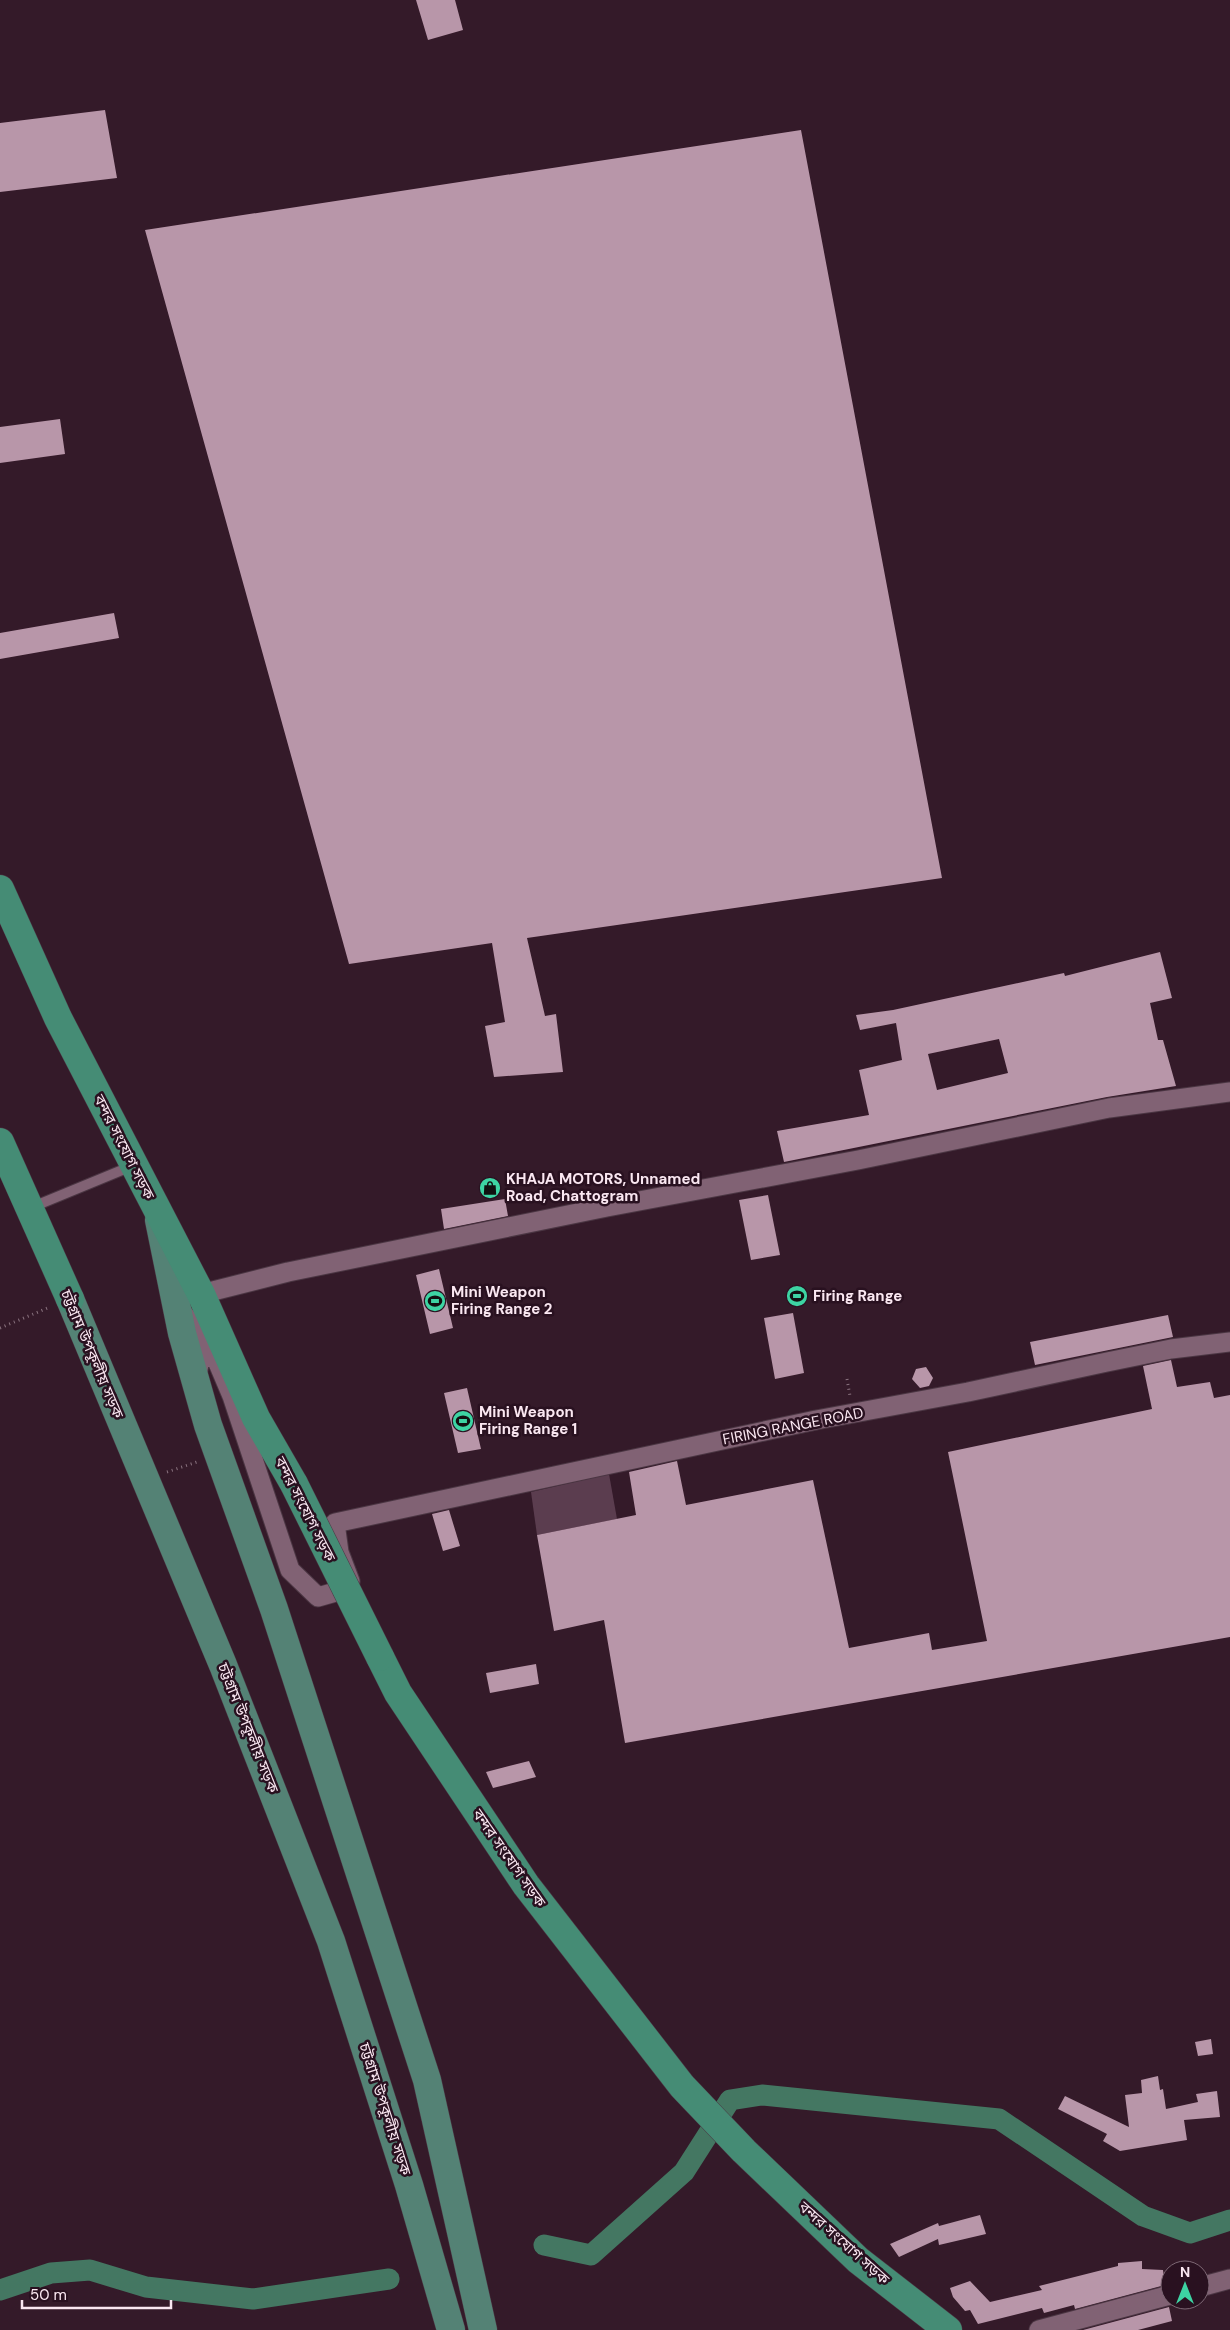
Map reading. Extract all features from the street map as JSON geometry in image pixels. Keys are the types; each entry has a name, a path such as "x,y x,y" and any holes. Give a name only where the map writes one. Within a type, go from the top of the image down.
{"highway":[{"name":"বন্দর সংযোগ সড়ক","path":"0,889 58,1018 157,1209 188,1299 294,1484 398,1693 526,1885 682,2086 744,2151 858,2260 948,2330"},
{"name":"চট্টগ্রাম উপকূলীয় সড়ক","path":"0,1142 70,1299"}],"main road":[{"name":"চট্টগ্রাম উপকূলীয় সড়ক","path":"70,1299 223,1665 332,1941 409,2185 451,2330"},
{"path":"188,1299 196,1380 219,1454 277,1618 427,2080 483,2330"}],"street":[{"path":"196,1380 200,1359 215,1356 188,1299 288,1272 607,1207 858,1160 1109,1108 1230,1092"},
{"name":"FIRING RANGE ROAD","path":"215,1356 238,1413 290,1570 318,1597 339,1591 350,1581 339,1552 335,1522 357,1519 487,1489 816,1420 968,1392 1171,1349 1230,1342"},
{"path":"1210,2284 1230,2279"},
{"path":"1039,2330 1160,2298"}],"lane":[{"path":"29,1208 134,1165"}],"path":[{"path":"0,1328 70,1299"},
{"path":"146,1480 219,1454"}],"shaded area":[{"path":"609,1474 617,1519 537,1535 531,1492"}],"building":[{"path":"416,0 455,0 463,30 428,40"},
{"path":"105,110 117,178 0,192 0,123"},
{"path":"801,130 942,878 527,938 545,1016 556,1014 563,1072 494,1077 485,1026 505,1022 492,943 349,964 145,230"},
{"path":"60,419 65,454 0,463 0,427"},
{"path":"114,613 119,638 0,659 0,633"},
{"path":"1160,952 1172,998 1150,1003 1158,1040 1163,1040 1176,1086 1107,1097 784,1162 777,1131 869,1115 859,1070 902,1060 896,1023 860,1030 856,1015 893,1010 1064,973 1065,976","holes":["999,1039 1008,1073 937,1090 928,1054"]},
{"path":"768,1195 780,1255 751,1260 739,1200"},
{"path":"505,1199 508,1216 444,1229 441,1209"},
{"name":"Mini Weapon Firing Range 2","path":"439,1269 453,1328 430,1334 416,1275"},
{"path":"793,1313 804,1373 775,1379 764,1318"},
{"path":"1168,1315 1173,1337 1035,1365 1030,1342"},
{"path":"1171,1360 1177,1387 1210,1382 1214,1398 1230,1395 1230,1637 625,1743 604,1620 554,1631 537,1535 636,1515 629,1472 677,1461 686,1505 813,1480 849,1648 929,1633 932,1650 987,1641 948,1452 1152,1409 1143,1366"},
{"path":"926,1367 933,1378 929,1386 920,1388 912,1379 916,1369"},
{"name":"Mini Weapon Firing Range 1","path":"467,1388 481,1449 458,1453 444,1393"},
{"path":"449,1510 460,1546 443,1551 432,1514"},
{"path":"536,1664 539,1684 490,1693 486,1673"},
{"path":"529,1761 536,1777 493,1788 486,1772"},
{"path":"1211,2039 1213,2054 1198,2056 1195,2042"},
{"path":"1158,2076 1160,2090 1163,2089 1166,2109 1198,2102 1196,2094 1217,2091 1220,2117 1184,2120 1187,2140 1120,2151 1103,2141 1107,2134 1058,2109 1065,2096 1129,2127 1125,2095 1142,2093 1141,2080"},
{"path":"980,2215 986,2234 939,2245 938,2239 899,2257 890,2244 938,2223 939,2226"},
{"path":"1142,2261 1142,2269 1160,2270 1160,2286 1075,2309 1074,2305 1044,2313 1042,2308 978,2324 970,2310 965,2311 953,2297 950,2288 970,2281 990,2302 1042,2290 1039,2286 1118,2266 1118,2263"},
{"path":"1160,2309 1170,2310 1172,2321 1138,2330 1083,2330"}],"waterway":[{"path":"544,2245 591,2255 684,2172 730,2100 762,2095 999,2119 1143,2216 1190,2233 1230,2220"},
{"path":"0,2290 51,2273 90,2270 146,2287 253,2299 389,2279"}],"place":[{"name":"KHAJA MOTORS, Unnamed Road, Chattogram","path":"490,1188"},
{"name":"Firing Range","path":"797,1296"},
{"name":"Mini Weapon Firing Range 2","path":"435,1301"},
{"name":"Mini Weapon Firing Range 1","path":"463,1421"}]}
